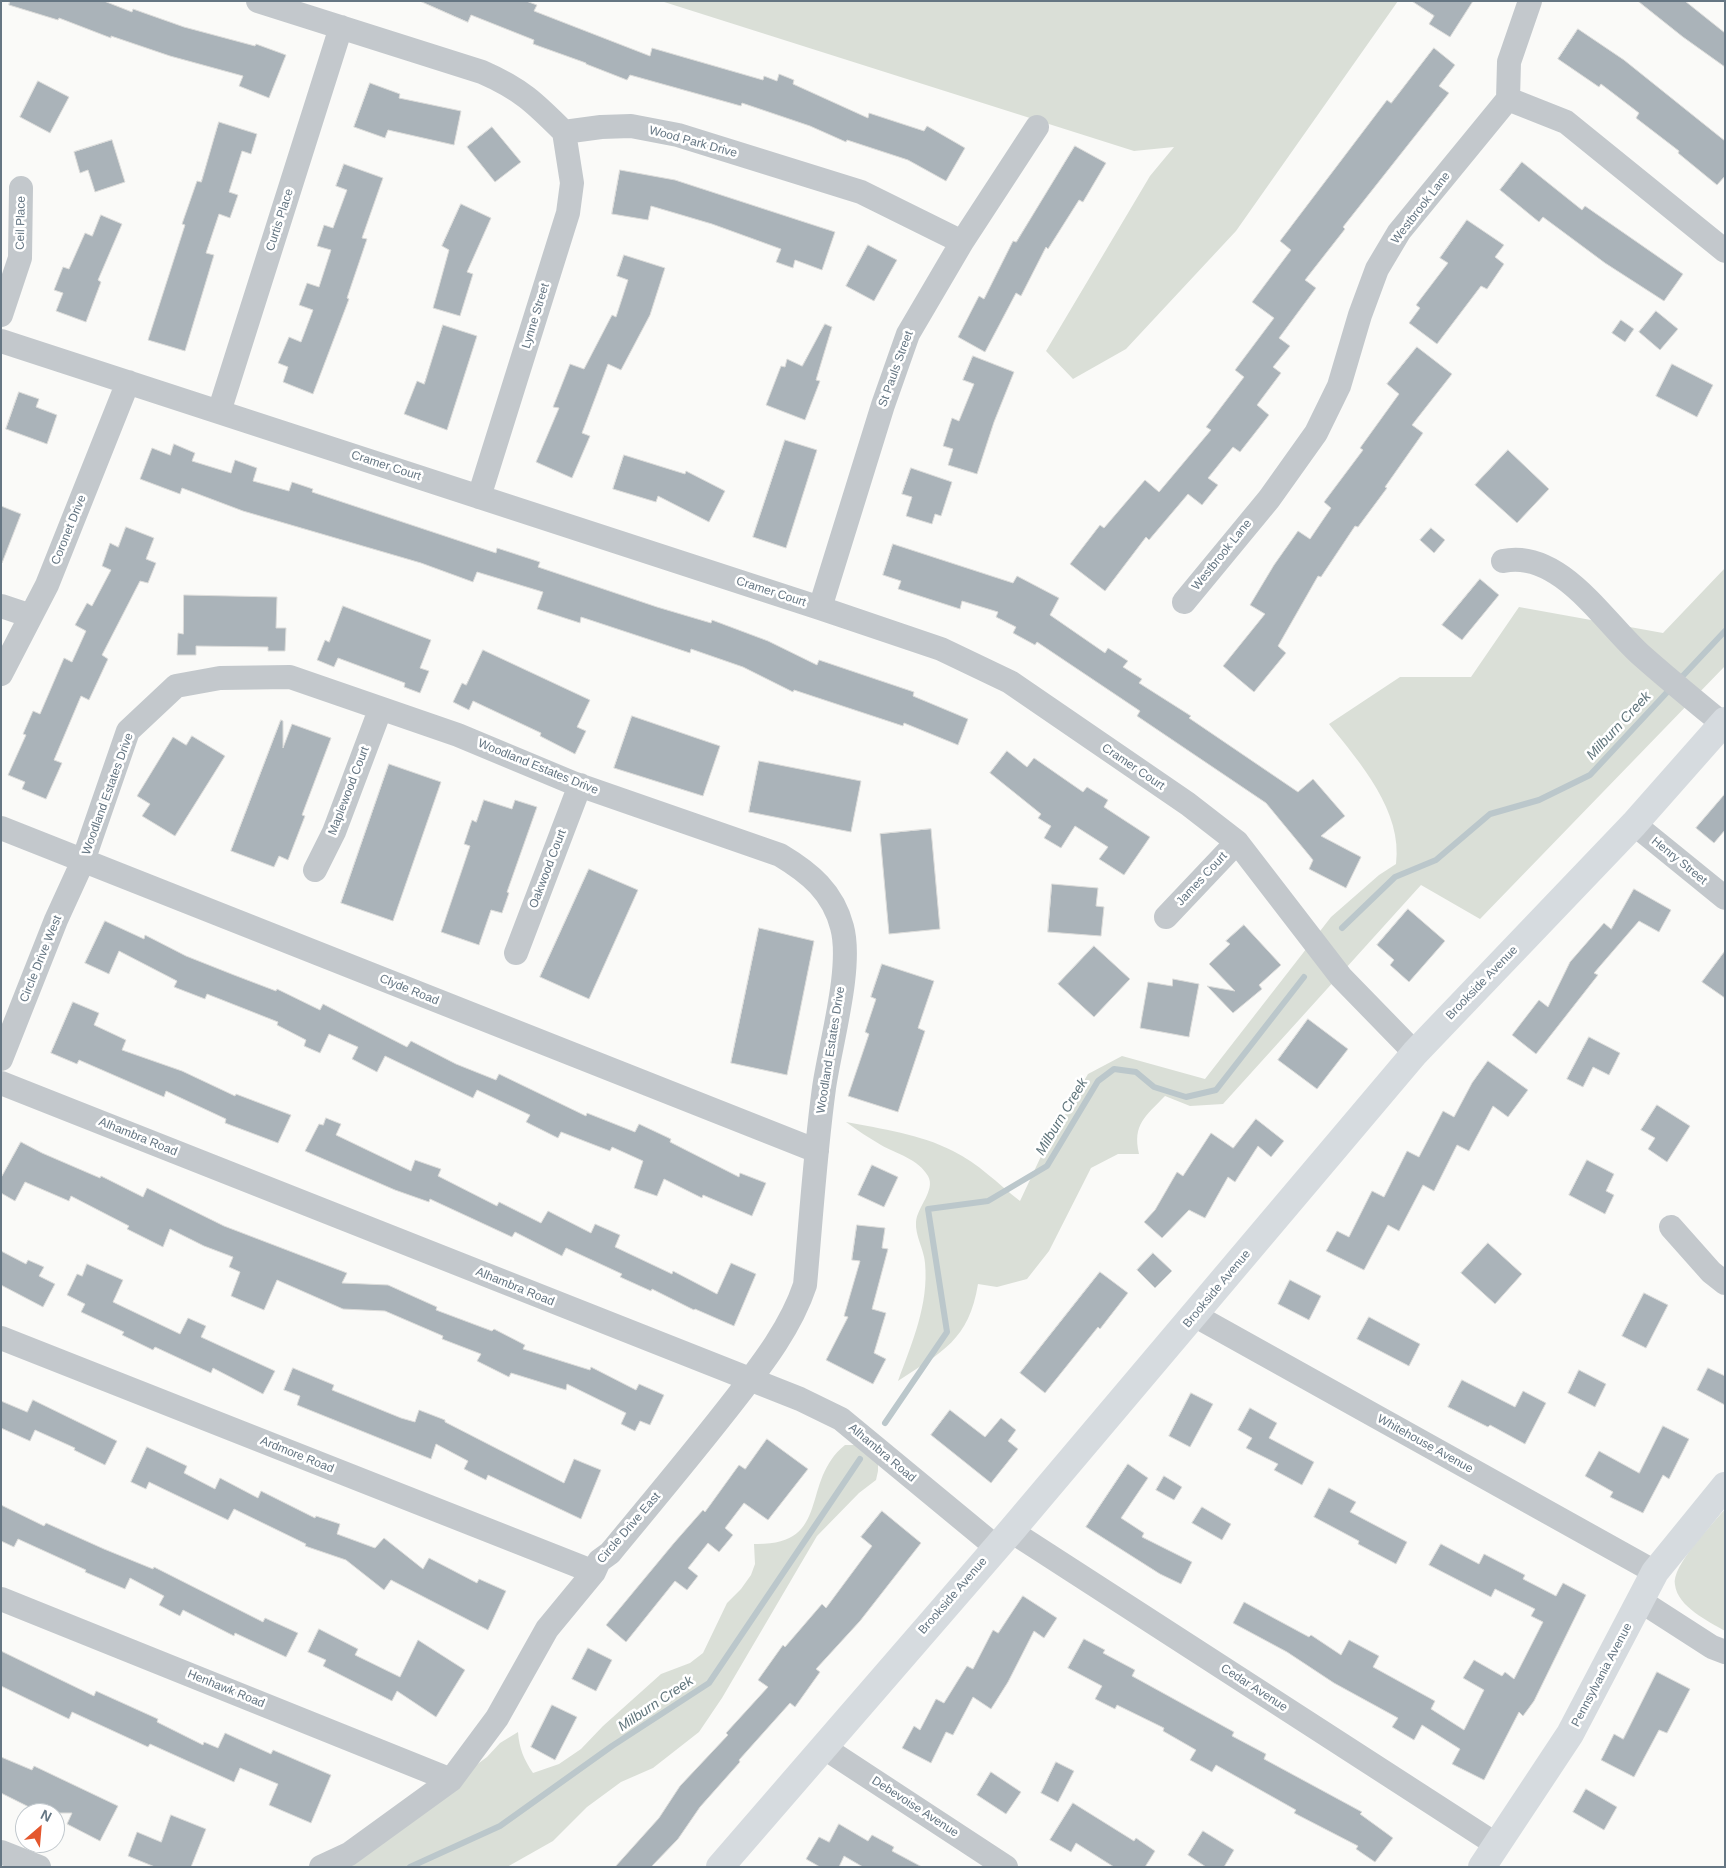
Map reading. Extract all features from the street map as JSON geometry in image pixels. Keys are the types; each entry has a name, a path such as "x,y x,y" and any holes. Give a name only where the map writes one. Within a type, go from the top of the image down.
{"main road":[{"name":"Brookside Avenue","path":"720,1867 1003,1539 1415,1053 1634,824 1724,723"},
{"name":"Pennsylvania Avenue","path":"1489,1856 1570,1734 1633,1617 1638,1600 1654,1572 1725,1486"}],"street":[{"path":"258,1 482,72 510,84 532,100 564,132"},
{"path":"1530,1 1509,62 1508,99 1566,122 1725,251"},
{"name":"Curtis Place","path":"219,412 341,27"},
{"name":"Westbrook Lane","path":"1184,602 1268,499 1316,433 1339,386 1360,315 1377,269 1399,232 1508,99"},
{"name":"Wood Park Drive","path":"564,132 601,127 631,126 678,135 861,192 962,242"},
{"name":"St Pauls Street","path":"820,608 883,405 908,334 962,242 1037,127"},
{"name":"Lynne Street","path":"479,497 568,213 572,183 564,132"},
{"name":"Ceil Place","path":"1,315 20,258 21,188"},
{"name":"Cramer Court","path":"1,341 820,608 941,649 1010,682 1188,804 1237,842 1341,977 1415,1053"},
{"name":"Coronet Drive","path":"1,674 47,585 128,382"},
{"path":"1503,561 1515,558 1534,562 1571,582 1640,654 1724,723"},
{"path":"1,606 31,616"},
{"name":"Woodland Estates Drive","path":"83,861 128,731 176,686 220,678 290,677 380,710 458,735 580,785 780,855 806,870 826,892 842,928 845,966 824,1087 817,1151"},
{"name":"Maplewood Court","path":"315,870 334,832 380,710"},
{"name":"Oakwood Court","path":"516,954 580,785"},
{"name":"Henry Street","path":"1634,824 1725,898"},
{"name":"Clyde Road","path":"1,828 817,1151"},
{"name":"James Court","path":"1166,917 1237,842"},
{"name":"Circle Drive West","path":"1,1059 56,920 83,861"},
{"name":"Alhambra Road","path":"1,1083 800,1399 841,1419 1003,1539"},
{"name":"Circle Drive East","path":"321,1867 349,1854 451,1780 497,1718 547,1629 594,1572 599,1561 616,1545 750,1380 786,1327 806,1285 817,1151"},
{"path":"1671,1227 1711,1272 1725,1283"},
{"name":"Whitehouse Avenue","path":"1194,1315 1654,1572"},
{"name":"Ardmore Road","path":"1,1338 594,1572"},
{"name":"Cedar Avenue","path":"1003,1539 1489,1856"},
{"name":"Henhawk Road","path":"1,1599 451,1780"},
{"path":"1638,1600 1712,1647 1725,1652"},
{"name":"Debevoise Avenue","path":"823,1748 1006,1867"},
{"path":"1,1852 39,1867"}],"shaded area":[{"path":"661,1 1398,1 1236,231 1126,349 1073,379 1046,351 1150,176 1174,147 1134,151"},
{"path":"1725,568 1725,666 1480,919 1421,885 1223,1104 1190,1106 1165,1096 1142,1121 1137,1135 1139,1154 1118,1154 1091,1168 1049,1251 1027,1279 997,1287 978,1284 968,1319 951,1343 898,1381 922,1308 926,1278 925,1263 916,1222 919,1210 928,1193 930,1181 919,1165 881,1145 846,1122 901,1133 940,1145 971,1161 1020,1201 1044,1150 1088,1074 1122,1056 1205,1079 1331,917 1379,875 1396,864 1396,844 1393,825 1386,807 1366,771 1329,724 1400,677 1471,677 1519,607 1663,633"},
{"path":"845,1445 860,1445 878,1457 876,1480 859,1493 817,1536 722,1698 699,1732 653,1768 621,1782 587,1807 553,1841 507,1867 329,1867 452,1783 487,1757 500,1743 518,1732 522,1754 533,1773 559,1764 581,1749 603,1726 661,1674 690,1663 703,1653 727,1603 741,1589 751,1575 755,1564 754,1544 779,1542 795,1535 805,1523 812,1509 822,1476 831,1460"},
{"path":"1725,1509 1725,1631 1702,1618 1688,1607 1677,1593 1675,1577 1679,1567 1702,1535"}],"building":[{"path":"10,1 104,1 132,12 133,9 184,27 255,46 256,44 286,55 269,98 239,86 243,76 170,56 111,36 111,38 59,18 58,20 9,5"},
{"path":"420,1 526,1 537,5 534,11 650,56 652,48 763,80 764,76 777,81 779,74 794,80 793,84 868,118 869,113 924,131 927,126 965,148 946,181 908,160 847,140 846,142 810,126 742,103 741,106 630,75 627,80 533,44 534,40 471,15 468,22"},
{"path":"1412,1 1473,1 1450,37 1429,24 1434,16"},
{"path":"1638,1 1685,1 1725,33 1725,67 1683,37"},
{"path":"1578,29 1624,60 1725,141 1725,176 1717,185 1678,153 1679,151 1636,118 1639,113 1601,84 1599,87 1558,59"},
{"path":"1434,48 1455,65 1439,86 1449,93 1343,227 1345,229 1305,280 1316,288 1279,338 1290,346 1273,367 1281,373 1257,405 1269,415 1240,452 1233,447 1208,478 1218,485 1202,505 1188,494 1149,540 1146,537 1105,591 1070,564 1100,525 1104,528 1145,480 1159,492 1211,430 1206,427 1244,377 1235,370 1274,318 1252,302 1291,250 1280,241 1387,100 1391,103"},
{"path":"38,81 69,97 50,133 20,117"},
{"path":"370,83 400,94 399,98 461,111 454,145 388,130 385,138 354,127"},
{"path":"219,122 257,134 251,154 242,151 229,192 238,195 230,218 219,214 206,253 214,255 185,351 148,340 185,225 182,224 197,181 201,182"},
{"path":"492,127 521,162 495,182 467,147"},
{"path":"112,140 125,182 95,192 88,170 80,173 74,152"},
{"path":"1075,146 1106,163 1083,202 1079,200 1048,249 1046,247 1021,296 1016,293 985,352 958,337 979,296 984,299 1013,241 1016,242"},
{"path":"1522,162 1582,210 1585,206 1683,274 1664,301 1605,263 1543,217 1539,222 1500,190"},
{"path":"344,164 383,178 362,238 367,239 347,298 349,299 313,394 283,382 288,367 278,363 289,337 301,342 313,310 299,305 307,283 319,287 331,250 317,246 324,225 333,228 347,190 336,186"},
{"path":"620,170 675,180 835,232 822,270 795,260 793,268 776,262 781,249 712,224 651,206 648,220 612,214"},
{"path":"461,204 491,218 467,272 473,274 460,316 433,308 449,250 442,246"},
{"path":"101,215 122,224 98,280 101,282 86,322 56,311 63,293 54,290 63,267 69,269 85,233 92,236"},
{"path":"1467,220 1504,245 1495,257 1504,264 1487,289 1481,286 1437,344 1409,323 1420,308 1416,305 1448,263 1440,258"},
{"path":"868,245 897,260 874,301 846,286"},
{"path":"624,255 665,268 650,315 621,370 608,364 582,433 590,436 572,478 536,462 559,408 553,407 570,364 584,369 612,315 616,317 628,280 617,276"},
{"path":"1656,311 1678,329 1660,350 1639,332"},
{"path":"1621,320 1634,329 1625,342 1612,333"},
{"path":"825,324 832,327 816,380 820,381 805,420 766,405 781,366 785,367 787,359 802,366"},
{"path":"443,325 477,336 447,430 404,414 417,381 424,384"},
{"path":"1417,347 1452,374 1412,425 1423,433 1385,487 1387,488 1358,527 1355,526 1321,577 1318,576 1278,646 1286,653 1254,692 1223,666 1265,614 1250,605 1274,565 1298,531 1310,539 1331,508 1324,502 1363,450 1360,448 1399,394 1387,384"},
{"path":"973,356 1014,372 994,422 977,474 948,465 953,449 943,446 952,418 959,421 974,384 963,380"},
{"path":"1672,364 1713,385 1697,417 1656,396"},
{"path":"19,392 39,399 36,407 57,415 47,444 6,429"},
{"path":"785,440 817,450 786,548 753,537"},
{"path":"174,444 195,453 192,461 231,473 235,460 257,468 253,481 289,491 292,482 313,489 312,492 496,553 497,548 540,562 538,567 657,607 711,623 712,620 768,641 817,665 819,660 914,692 913,696 968,719 958,745 904,723 903,726 794,690 793,692 743,667 691,649 690,653 581,617 580,623 537,609 543,592 477,572 473,582 421,563 243,511 182,488 180,494 140,479 152,448 170,455"},
{"path":"1508,450 1549,489 1517,523 1475,485"},
{"path":"624,455 685,474 686,471 725,491 709,522 658,496 656,502 613,489"},
{"path":"911,468 952,482 941,516 935,514 932,524 906,516 912,497 902,494"},
{"path":"1,506 21,514 2,563 1,563"},
{"path":"126,527 154,538 146,559 156,563 148,583 140,581 102,655 108,659 89,700 81,696 54,760 62,763 46,799 22,789 25,782 8,775 26,735 23,734 33,711 40,714 64,658 72,662 86,631 75,625 87,603 92,606 111,570 102,566 110,543 118,547"},
{"path":"1431,528 1445,540 1434,553 1420,540"},
{"path":"893,544 1013,583 1017,576 1059,598 1050,615 1105,653 1108,648 1128,661 1123,667 1142,679 1139,683 1191,716 1189,718 1298,792 1313,779 1345,816 1321,836 1361,857 1346,888 1309,869 1313,860 1266,803 1137,716 1140,711 1037,642 1035,645 1013,633 1016,627 996,617 998,612 962,601 960,609 898,589 901,581 883,575"},
{"path":"1480,579 1499,595 1462,640 1442,625"},
{"path":"184,595 277,597 276,628 286,628 285,651 268,651 268,647 196,646 196,655 177,655 178,633 183,634"},
{"path":"343,606 431,640 420,668 429,671 420,693 404,687 405,683 338,658 334,667 317,660 325,640 329,642"},
{"path":"483,650 590,700 577,727 586,731 575,754 540,736 541,733 473,701 469,710 453,702 462,683 466,685"},
{"path":"632,716 720,746 703,796 614,768"},
{"path":"281,720 283,721 283,748 292,724 331,738 302,815 305,816 288,860 279,856 274,867 231,851"},
{"path":"192,736 225,756 175,836 142,816 150,804 137,796 173,737 186,745"},
{"path":"1007,751 1027,767 1034,758 1083,792 1087,787 1108,800 1104,807 1150,837 1124,875 1099,859 1108,847 1075,826 1061,848 1044,838 1051,826 1038,818 1041,814 990,773"},
{"path":"759,761 861,781 851,832 749,812"},
{"path":"389,764 441,782 393,921 341,903"},
{"path":"1725,794 1725,830 1714,843 1696,828"},
{"path":"484,800 512,809 515,800 537,807 507,892 509,893 502,913 491,910 479,945 441,932 470,846 464,844 472,820 476,822"},
{"path":"931,829 940,929 889,934 880,834"},
{"path":"589,869 638,890 589,999 540,977"},
{"path":"1052,884 1098,888 1096,906 1104,907 1101,936 1048,932"},
{"path":"1634,889 1671,910 1659,932 1639,921 1594,973 1598,975 1536,1054 1512,1035 1539,1000 1548,1007 1570,962 1604,923 1611,929"},
{"path":"1408,909 1445,941 1409,982 1390,965 1394,960 1377,945"},
{"path":"105,921 144,939 145,935 186,956 234,975 276,991 277,989 320,1010 323,1004 407,1047 411,1041 456,1064 496,1080 499,1074 586,1116 587,1113 635,1132 639,1124 671,1139 670,1142 739,1177 740,1173 766,1183 752,1216 703,1195 702,1198 664,1179 657,1196 634,1188 643,1161 612,1147 610,1151 561,1132 558,1138 526,1122 530,1115 477,1090 473,1098 385,1056 377,1072 352,1059 358,1047 329,1034 320,1053 304,1046 306,1040 277,1025 278,1022 207,994 205,999 174,987 177,981 119,951 109,974 85,963"},
{"path":"1244,925 1281,965 1259,985 1262,989 1233,1013 1207,986 1235,991 1209,964 1230,944 1226,941"},
{"path":"759,928 814,941 787,1075 731,1063"},
{"path":"1094,946 1130,979 1094,1017 1058,984"},
{"path":"1725,951 1725,998 1702,982"},
{"path":"882,964 934,981 918,1028 925,1031 898,1112 848,1096 869,1034 865,1032 876,999 871,997"},
{"path":"1173,979 1199,984 1189,1037 1140,1028 1148,982 1172,986"},
{"path":"73,1002 99,1013 94,1025 126,1040 122,1050 182,1071 235,1096 236,1094 291,1115 278,1143 225,1123 226,1119 166,1091 164,1097 79,1060 77,1064 51,1053"},
{"path":"1308,1019 1348,1049 1317,1089 1278,1060"},
{"path":"1589,1037 1620,1053 1609,1075 1593,1067 1583,1087 1567,1079"},
{"path":"1488,1061 1528,1090 1508,1117 1493,1106 1469,1151 1457,1145 1434,1191 1423,1185 1399,1231 1388,1225 1364,1270 1326,1251 1337,1231 1349,1237 1372,1191 1384,1197 1407,1151 1419,1157 1443,1111 1454,1117 1472,1083"},
{"path":"1657,1105 1690,1126 1667,1162 1648,1149 1655,1138 1641,1130"},
{"path":"326,1118 341,1124 336,1135 411,1171 415,1160 441,1169 438,1176 497,1206 499,1202 541,1223 548,1211 591,1233 595,1224 620,1235 615,1247 672,1274 673,1271 717,1294 731,1263 756,1274 734,1326 694,1310 652,1289 651,1291 620,1277 622,1274 566,1248 562,1256 515,1232 512,1237 430,1199 429,1202 395,1190 305,1151 319,1124 323,1125"},
{"path":"1256,1119 1284,1141 1271,1157 1258,1146 1235,1182 1228,1177 1205,1218 1189,1210 1162,1238 1144,1222 1155,1210 1177,1172 1183,1176 1211,1133 1233,1148"},
{"path":"21,1142 100,1178 101,1176 143,1197 147,1188 224,1226 347,1273 342,1283 388,1285 437,1307 436,1310 492,1331 494,1329 525,1345 523,1349 590,1370 591,1367 636,1390 639,1384 664,1395 650,1425 640,1421 635,1431 621,1424 626,1413 567,1384 566,1390 511,1373 509,1377 477,1361 481,1354 442,1339 443,1336 385,1311 343,1309 277,1280 264,1310 231,1296 240,1272 229,1267 233,1257 204,1246 170,1229 163,1247 127,1229 129,1226 71,1196 69,1201 25,1182 15,1201 1,1193 1,1178"},
{"path":"1587,1160 1614,1174 1606,1191 1614,1195 1605,1214 1569,1195"},
{"path":"872,1165 898,1177 884,1207 858,1195"},
{"path":"857,1225 885,1228 882,1248 888,1249 872,1309 886,1313 874,1353 886,1359 873,1384 826,1360 848,1317 844,1316 860,1261 852,1260"},
{"path":"1488,1243 1522,1274 1495,1304 1461,1273"},
{"path":"1,1251 26,1264 28,1260 44,1267 39,1276 55,1284 43,1307 1,1285"},
{"path":"1153,1253 1172,1271 1155,1288 1137,1270"},
{"path":"87,1264 123,1280 113,1302 180,1334 188,1318 206,1326 201,1337 275,1371 263,1394 213,1368 211,1373 155,1347 153,1350 122,1335 124,1332 81,1312 85,1304 67,1295 77,1274 82,1276"},
{"path":"1100,1272 1128,1293 1045,1393 1020,1373"},
{"path":"1290,1280 1321,1296 1309,1320 1278,1304"},
{"path":"1644,1293 1668,1305 1646,1348 1622,1336"},
{"path":"1369,1317 1420,1344 1409,1366 1357,1339"},
{"path":"293,1368 334,1385 332,1390 401,1418 415,1422 419,1410 445,1420 445,1422 564,1483 574,1459 601,1470 581,1519 488,1475 486,1480 464,1469 468,1461 436,1444 431,1459 297,1405 300,1396 284,1390"},
{"path":"1708,1368 1725,1376 1725,1405 1697,1390"},
{"path":"1579,1370 1606,1384 1595,1407 1568,1393"},
{"path":"1462,1380 1515,1407 1523,1391 1546,1403 1525,1444 1490,1425 1488,1427 1448,1407"},
{"path":"1191,1393 1213,1404 1190,1447 1169,1436"},
{"path":"33,1400 117,1441 105,1465 74,1450 75,1448 35,1430 30,1441 1,1428 1,1401 27,1412"},
{"path":"1250,1408 1277,1423 1269,1438 1314,1462 1302,1485 1274,1470 1278,1464 1246,1448 1252,1438 1238,1430"},
{"path":"950,1410 985,1437 1001,1418 1016,1430 1008,1441 1018,1449 991,1483 931,1435"},
{"path":"1663,1426 1689,1439 1669,1479 1663,1475 1643,1513 1610,1497 1613,1492 1585,1476 1599,1451 1639,1473"},
{"path":"767,1439 808,1469 768,1520 744,1503 725,1528 733,1535 719,1552 708,1543 688,1568 698,1576 687,1590 675,1581 626,1642 606,1625 674,1543 703,1510 705,1512 739,1465 745,1469"},
{"path":"147,1447 187,1466 184,1473 215,1489 220,1478 258,1498 261,1491 315,1518 316,1516 340,1524 337,1534 375,1548 384,1538 423,1569 429,1558 477,1583 479,1579 506,1591 488,1630 391,1580 384,1590 346,1560 305,1546 306,1544 234,1509 228,1520 149,1482 146,1489 131,1482"},
{"path":"1128,1464 1148,1478 1121,1518 1144,1533 1142,1537 1192,1562 1181,1584 1160,1574 1086,1527"},
{"path":"1164,1476 1182,1487 1174,1500 1156,1490"},
{"path":"1329,1488 1356,1502 1350,1512 1407,1542 1396,1564 1358,1544 1359,1541 1314,1517"},
{"path":"1,1505 44,1526 46,1523 153,1569 154,1567 263,1622 265,1618 298,1633 286,1657 235,1633 234,1636 183,1610 180,1616 159,1605 164,1596 130,1578 125,1589 85,1572 86,1570 18,1539 14,1547 1,1541"},
{"path":"1202,1507 1231,1524 1222,1540 1192,1523"},
{"path":"882,1511 921,1543 860,1621 816,1669 820,1672 795,1707 790,1703 739,1760 740,1762 700,1807 678,1839 651,1867 615,1867 659,1818 680,1786 728,1735 726,1733 768,1687 758,1680 783,1645 785,1647 822,1604 826,1608 872,1546 861,1537"},
{"path":"1441,1544 1479,1564 1484,1554 1525,1575 1523,1579 1556,1596 1563,1583 1586,1595 1534,1701 1523,1716 1519,1712 1484,1780 1452,1764 1460,1749 1422,1725 1414,1740 1392,1727 1398,1718 1334,1683 1287,1652 1233,1623 1244,1602 1309,1637 1311,1635 1341,1655 1349,1640 1379,1656 1373,1667 1435,1701 1431,1709 1464,1730 1484,1690 1463,1678 1474,1660 1502,1676 1505,1672 1514,1679 1543,1622 1531,1616 1535,1609 1495,1589 1491,1597 1429,1565"},
{"path":"1023,1596 1057,1618 1044,1638 1034,1631 1008,1682 991,1709 973,1697 953,1735 946,1732 931,1763 902,1748 914,1726 920,1730 936,1699 944,1703 967,1666 973,1669 993,1630 998,1633"},
{"path":"319,1629 358,1649 355,1655 400,1677 418,1640 465,1670 436,1717 397,1691 392,1701 323,1666 326,1660 308,1652"},
{"path":"1084,1639 1105,1650 1103,1653 1135,1670 1132,1676 1234,1732 1232,1736 1266,1754 1264,1759 1362,1812 1360,1814 1393,1838 1375,1862 1356,1849 1358,1846 1294,1813 1296,1810 1216,1765 1212,1772 1190,1760 1196,1750 1163,1731 1164,1728 1117,1705 1115,1709 1095,1699 1102,1686 1068,1668"},
{"path":"588,1648 612,1660 596,1691 572,1679"},
{"path":"1,1651 94,1696 96,1691 158,1719 157,1722 203,1745 204,1742 218,1748 225,1733 271,1754 273,1750 331,1775 311,1823 269,1805 278,1784 240,1768 234,1782 150,1744 148,1747 72,1712 69,1719 1,1686"},
{"path":"1657,1672 1690,1689 1667,1733 1659,1730 1634,1777 1601,1760 1614,1734 1623,1739"},
{"path":"552,1705 577,1717 555,1760 531,1747"},
{"path":"1,1757 32,1770 34,1766 118,1806 100,1841 67,1824 72,1813 65,1813 65,1803 21,1803 1,1793"},
{"path":"1056,1762 1074,1771 1058,1802 1041,1793"},
{"path":"991,1772 1021,1792 1006,1814 977,1795"},
{"path":"1586,1789 1617,1807 1604,1830 1573,1812"},
{"path":"1073,1803 1134,1841 1136,1838 1155,1851 1145,1867 1114,1867 1076,1843 1071,1852 1050,1840"},
{"path":"171,1815 206,1829 191,1867 155,1867 128,1856 137,1832 161,1842"},
{"path":"839,1824 868,1841 872,1835 894,1847 892,1851 922,1867 863,1867 844,1856 839,1867 820,1867 806,1859 819,1837 829,1842"},
{"path":"1203,1831 1234,1850 1224,1867 1206,1867 1188,1855"}],"waterway":[{"name":"Milburn Creek","path":"1678,681 1725,631"},
{"name":"Milburn Creek","path":"1342,928 1395,877 1436,860 1490,814 1539,800 1590,775 1671,688"},
{"name":"Milburn Creek","path":"885,1423 947,1332 928,1209 988,1201 1047,1166 1098,1081 1114,1069 1136,1072 1154,1087 1186,1097 1216,1090 1304,977"},
{"name":"Milburn Creek","path":"410,1867 500,1826 612,1746 709,1683 860,1459"}]}
